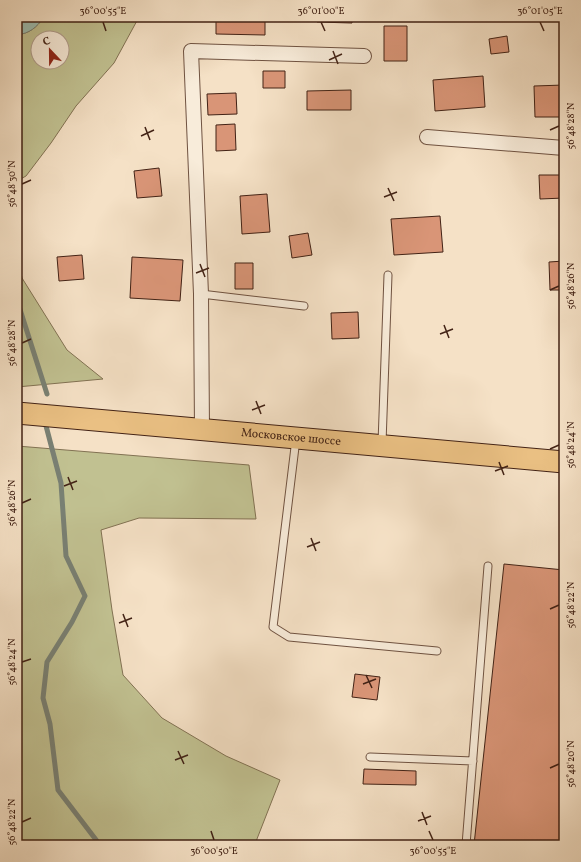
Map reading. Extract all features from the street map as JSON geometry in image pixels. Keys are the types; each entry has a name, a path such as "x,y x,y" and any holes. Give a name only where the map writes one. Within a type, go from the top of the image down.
{"main road":[{"name":"Московское шоссе","path":"17,413 564,462"}],"street":[{"path":"202,430 201,294 191,51 364,56"},
{"path":"427,137 564,148"}],"lane":[{"path":"382,446 388,275"},
{"path":"201,294 304,306"},
{"path":"296,438 273,627 289,636 437,652"},
{"path":"466,845 488,566"},
{"path":"370,757 473,761"}],"green space":[{"path":"44,17 139,17 114,63 76,106 26,176 17,181 17,35 30,30 30,70 70,70 70,30 30,30"},
{"path":"17,253 22,278 67,350 103,379 17,387"},
{"path":"17,446 249,465 256,519 139,518 101,530 123,675 162,718 226,756 280,780 255,844 17,845"}],"shaded area":[{"path":"17,17 44,17 38,24 26,33 17,35"}],"building":[{"path":"216,17 265,17 265,35 216,34"},
{"path":"318,17 352,17 352,23 317,22"},
{"path":"384,26 407,26 407,61 384,61"},
{"path":"507,36 509,52 491,54 489,39"},
{"path":"263,71 285,71 285,88 263,88"},
{"path":"483,76 485,107 435,111 433,80"},
{"path":"564,85 564,117 535,117 534,86"},
{"path":"351,90 351,110 307,110 307,91"},
{"path":"236,93 237,114 208,115 207,94"},
{"path":"235,124 236,150 216,151 216,125"},
{"path":"159,168 162,196 137,198 134,171"},
{"path":"539,175 564,175 564,198 540,199"},
{"path":"267,194 270,232 242,234 240,196"},
{"path":"440,216 443,252 394,255 391,219"},
{"path":"308,233 312,255 292,258 289,236"},
{"path":"82,255 84,279 59,281 57,257"},
{"path":"132,257 183,260 180,301 130,298"},
{"path":"564,261 564,290 550,290 549,262"},
{"path":"235,263 253,263 253,289 235,289"},
{"path":"358,312 359,338 332,339 331,313"},
{"path":"504,564 564,570 564,845 474,845"},
{"path":"355,674 380,677 377,700 352,697"},
{"path":"364,769 416,771 416,785 363,784"}],"waterway":[{"path":"17,300 47,394"},
{"path":"45,422 61,483 66,556 85,596 72,622 47,662 43,698 50,724 58,790 100,845"}]}
